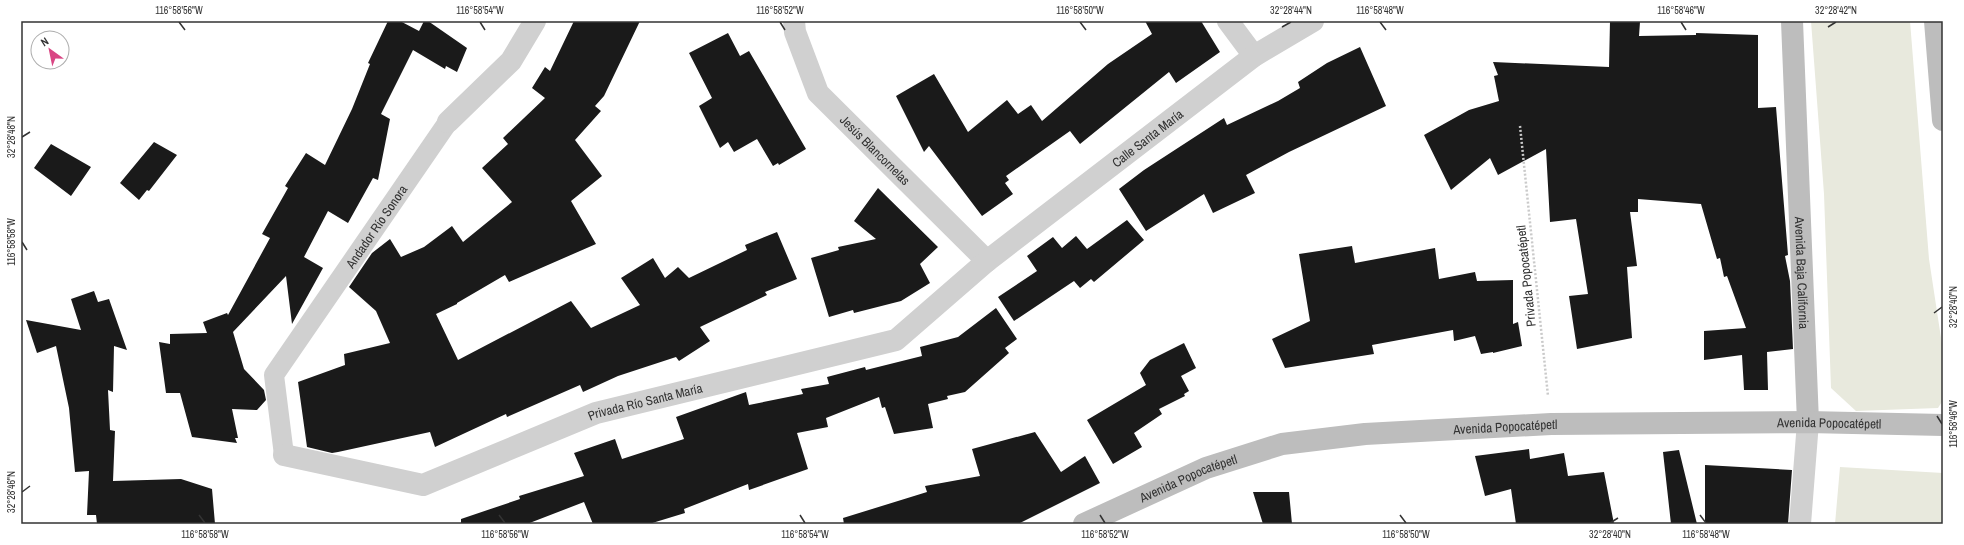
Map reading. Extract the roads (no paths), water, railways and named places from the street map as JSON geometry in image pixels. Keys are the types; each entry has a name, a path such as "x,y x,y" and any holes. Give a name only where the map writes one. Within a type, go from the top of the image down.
{"main road":[{"name":"Avenida Baja California","path":"1792,21 1808,422"},
{"path":"1935,21 1943,120"},
{"name":"Avenida Popocatépetl","path":"1084,524 1206,468 1282,444 1365,434 1552,424 1808,422 1943,425"}],"street":[{"name":"Andador Río Sonora","path":"284,455 274,375 448,122 511,61 534,21"},
{"name":"Jesús Blancornelas","path":"794,21 795,32 818,93 987,261"},
{"path":"1228,21 1254,56"},
{"name":"Calle Santa María","path":"987,261 1254,56 1313,21"},
{"name":"Privada Río Santa María","path":"284,455 423,484 596,414 896,340 987,261"},
{"name":"Avenida Baja California","path":"1800,524 1808,422"}]}
